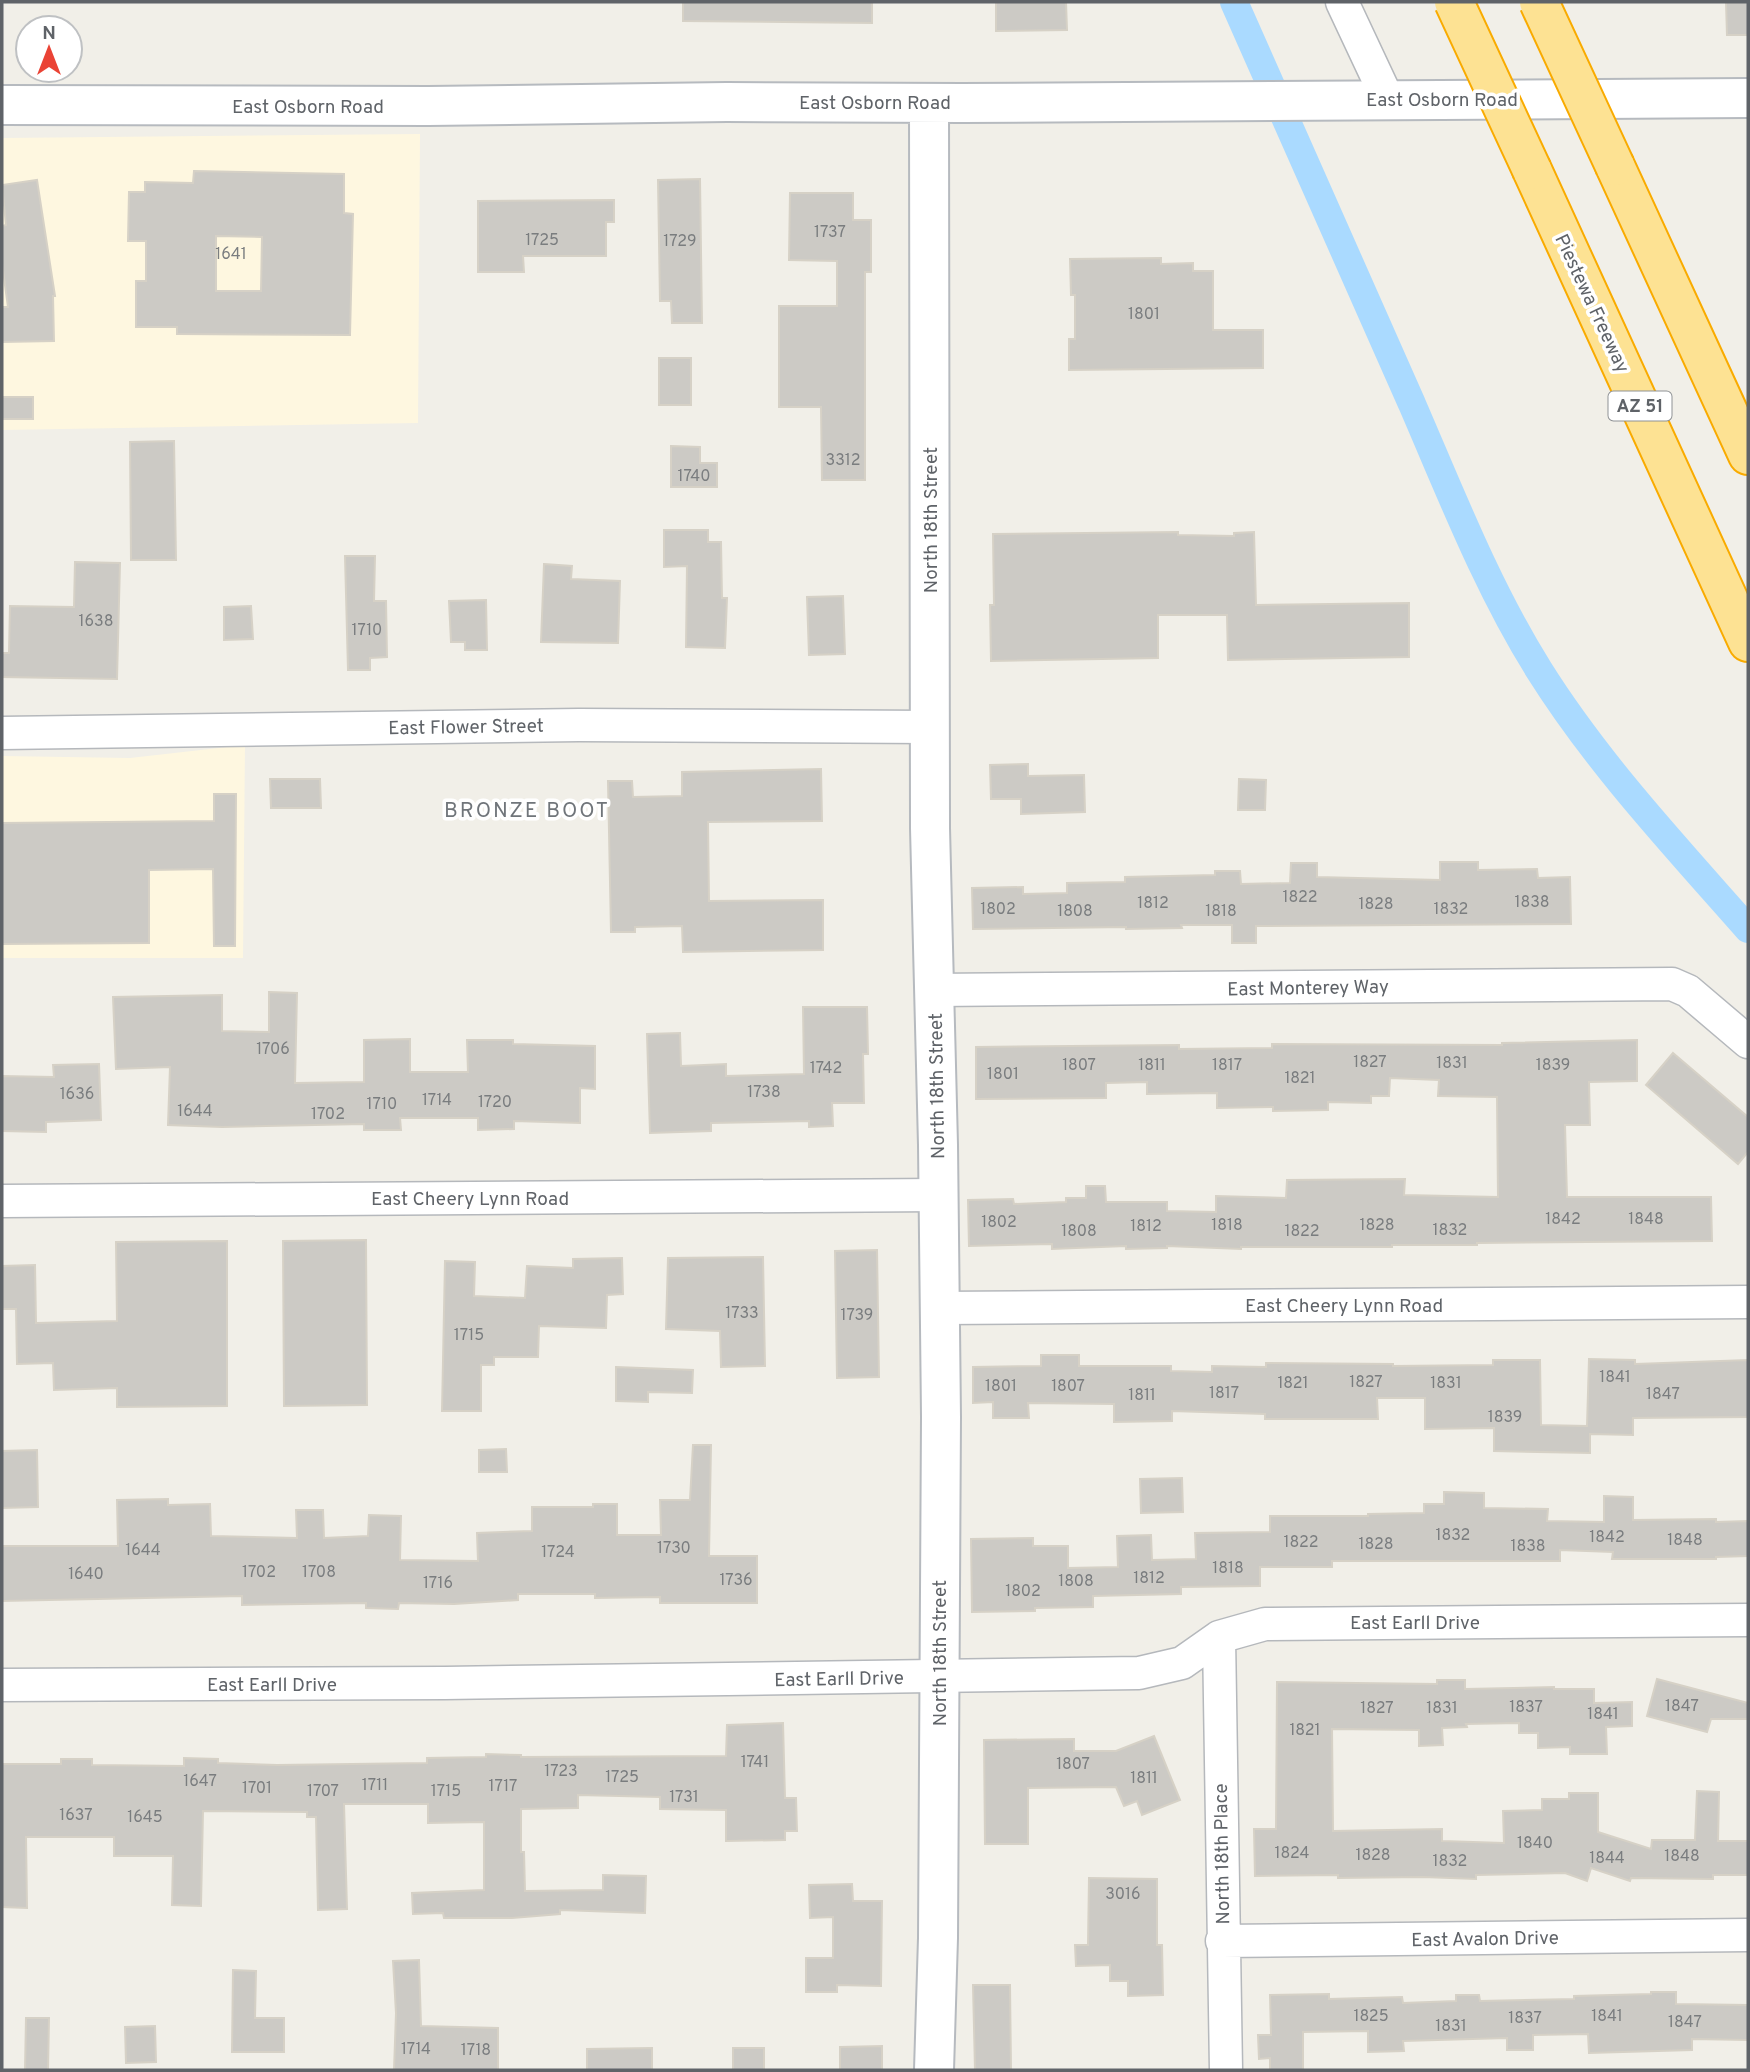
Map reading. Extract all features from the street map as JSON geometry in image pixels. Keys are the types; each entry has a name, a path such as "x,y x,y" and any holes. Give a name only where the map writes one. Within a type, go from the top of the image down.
{"highway":[{"name":"Piestewa Freeway","path":"1454,2 1748,642"},
{"path":"1539,2 1748,455"}],"street":[{"path":"1342,2 1388,100"},
{"name":"East Osborn Road","path":"2,105 1748,98"},
{"name":"North 18th Street","path":"929,103 930,727 939,1195 938,1938 933,2070"},
{"name":"East Flower Street","path":"2,733 565,725 930,727"},
{"name":"East Monterey Way","path":"934,990 1634,983 1681,986 1748,1042"},
{"name":"East Cheery Lynn Road","path":"2,1201 939,1195"},
{"name":"East Cheery Lynn Road","path":"939,1308 1748,1302"},
{"name":"East Earll Drive","path":"2,1685 445,1683 1139,1673 1182,1662 1219,1637 1265,1624 1748,1619"},
{"name":"North 18th Place","path":"1219,1637 1226,2070"},
{"name":"East Avalon Drive","path":"1222,1941 1748,1935"}],"shaded area":[{"path":"420,134 418,423 2,430 2,138"},
{"path":"245,745 243,958 2,958 2,756 130,758"}],"building":[{"path":"683,2 872,2 872,23 683,21"},
{"path":"996,2 1066,2 1067,30 996,31"},
{"path":"1726,2 1748,2 1748,35 1727,35"},
{"path":"194,171 344,174 344,213 353,214 350,335 177,334 177,327 136,327 136,281 146,281 146,241 128,241 129,192 145,192 145,182 193,183","holes":["216,236 262,237 261,291 216,291"]},
{"path":"700,179 702,323 672,323 671,301 660,301 658,180"},
{"path":"37,180 55,296 54,341 2,342 2,307 8,307 2,263 2,226 6,225 2,185"},
{"path":"790,193 853,193 853,220 871,220 871,272 865,272 865,480 822,480 821,407 779,407 779,306 837,306 837,261 789,260"},
{"path":"614,200 614,222 606,222 606,256 523,256 524,272 478,272 478,201"},
{"path":"1161,258 1161,264 1193,263 1193,271 1213,271 1213,330 1263,330 1263,368 1069,370 1069,339 1075,339 1075,295 1071,295 1070,259"},
{"path":"659,358 691,358 691,405 659,405"},
{"path":"2,397 33,397 33,419 2,419"},
{"path":"174,441 176,560 131,560 130,442"},
{"path":"671,446 700,447 700,463 717,463 717,487 671,487"},
{"path":"664,530 708,530 708,542 721,542 722,598 727,598 725,648 686,647 687,566 664,567"},
{"path":"1178,532 1178,535 1234,536 1234,533 1254,532 1256,605 1409,603 1409,657 1228,660 1227,615 1158,615 1158,658 991,661 990,605 994,605 993,534"},
{"path":"345,556 375,556 374,601 386,601 387,657 370,658 370,670 348,670"},
{"path":"75,562 120,563 117,679 2,677 2,653 9,653 10,606 74,607"},
{"path":"544,564 572,566 571,579 620,581 618,643 541,642"},
{"path":"843,596 845,654 809,655 807,597"},
{"path":"486,600 487,650 465,650 465,642 451,642 449,601"},
{"path":"251,606 253,639 224,640 224,607"},
{"path":"1028,764 1028,776 1084,775 1085,812 1021,814 1021,799 991,799 990,765"},
{"path":"821,769 822,821 708,822 709,901 823,900 823,950 683,952 682,926 635,927 635,932 611,932 608,781 632,781 633,797 682,796 682,772"},
{"path":"270,779 320,779 321,808 271,808"},
{"path":"1239,779 1266,780 1265,810 1238,810"},
{"path":"214,794 236,794 235,946 214,946 213,869 149,870 149,943 2,944 2,823 214,821"},
{"path":"1440,862 1478,862 1478,870 1537,869 1538,878 1570,877 1571,924 1256,926 1256,943 1232,943 1232,925 1126,929 973,929 972,888 1023,887 1023,894 1067,893 1067,883 1125,882 1125,877 1215,875 1215,871 1240,871 1241,884 1290,883 1291,863 1317,863 1317,877 1440,880"},
{"path":"269,992 297,993 295,1083 364,1082 364,1040 410,1039 410,1072 468,1072 467,1040 513,1040 513,1044 595,1046 595,1089 580,1088 580,1123 514,1121 514,1129 478,1130 478,1118 400,1118 401,1130 364,1130 364,1124 222,1127 168,1125 170,1067 116,1069 113,997 222,995 222,1031 269,1032"},
{"path":"803,1007 867,1007 868,1054 863,1054 864,1103 832,1103 833,1126 809,1127 809,1121 711,1123 711,1131 650,1133 647,1034 680,1033 681,1066 726,1064 726,1076 804,1074"},
{"path":"1637,1040 1637,1081 1589,1082 1590,1125 1565,1125 1567,1197 1711,1197 1712,1241 1241,1249 1167,1246 1126,1249 1126,1246 1052,1249 1052,1244 969,1246 968,1200 1013,1199 1014,1204 1066,1202 1066,1198 1086,1198 1086,1186 1105,1186 1106,1202 1167,1202 1167,1211 1216,1212 1216,1196 1286,1198 1287,1180 1405,1179 1404,1195 1498,1197 1497,1097 1438,1096 1439,1080 1390,1078 1389,1096 1371,1096 1371,1103 1328,1102 1328,1110 1217,1108 1217,1093 1147,1094 1147,1082 1106,1083 1106,1098 976,1099 976,1047 1179,1045 1179,1049 1272,1048 1272,1044 1502,1045"},
{"path":"1673,1053 1748,1117 1748,1152 1738,1164 1646,1085"},
{"path":"99,1064 101,1120 46,1122 46,1132 2,1131 2,1076 54,1077 53,1065"},
{"path":"366,1240 367,1405 284,1406 283,1241"},
{"path":"227,1241 227,1406 117,1407 117,1388 54,1390 53,1363 17,1364 16,1309 2,1309 2,1266 35,1265 36,1323 117,1321 116,1242"},
{"path":"877,1250 879,1377 837,1378 835,1251"},
{"path":"763,1257 765,1366 721,1367 720,1331 666,1329 668,1258"},
{"path":"622,1258 623,1294 607,1295 606,1328 539,1326 538,1357 494,1357 494,1365 481,1365 481,1411 442,1411 445,1261 475,1262 474,1296 525,1298 527,1266 573,1268 573,1259"},
{"path":"1041,1355 1079,1355 1079,1366 1171,1366 1171,1371 1212,1372 1212,1366 1266,1367 1266,1363 1493,1365 1493,1360 1540,1360 1541,1425 1587,1426 1589,1359 1635,1360 1635,1364 1748,1360 1748,1417 1633,1418 1633,1435 1590,1434 1590,1453 1494,1451 1494,1428 1425,1429 1425,1398 1377,1398 1378,1419 1265,1419 1265,1414 1172,1411 1172,1421 1114,1422 1114,1404 1028,1403 1029,1418 993,1418 993,1402 973,1403 973,1367 1041,1366"},
{"path":"616,1367 693,1370 692,1393 648,1392 648,1402 616,1401"},
{"path":"693,1445 711,1445 709,1556 757,1556 757,1603 660,1603 660,1597 595,1598 595,1594 518,1594 518,1600 454,1604 399,1603 398,1609 366,1608 366,1603 242,1605 242,1596 2,1601 2,1546 118,1546 117,1500 168,1499 168,1505 210,1504 211,1536 297,1538 296,1510 323,1510 324,1538 368,1536 369,1515 401,1516 400,1560 478,1561 477,1533 532,1531 532,1507 593,1507 593,1504 617,1504 617,1535 661,1535 660,1500 690,1500"},
{"path":"506,1449 507,1472 479,1472 479,1450"},
{"path":"37,1450 38,1507 2,1508 2,1451"},
{"path":"1182,1478 1183,1512 1141,1513 1140,1479"},
{"path":"1444,1492 1484,1493 1484,1508 1548,1509 1547,1521 1604,1522 1604,1496 1633,1497 1633,1520 1748,1521 1748,1556 1716,1559 1612,1559 1613,1552 1560,1550 1560,1561 1332,1561 1332,1567 1260,1567 1260,1586 1181,1587 1181,1594 1093,1596 1093,1607 972,1612 971,1539 1033,1538 1033,1546 1068,1546 1068,1568 1118,1567 1117,1536 1151,1535 1152,1560 1196,1559 1195,1533 1270,1532 1270,1516 1424,1513 1424,1504 1444,1504"},
{"path":"1657,1679 1748,1703 1748,1719 1711,1719 1707,1732 1647,1716"},
{"path":"1437,1680 1465,1680 1465,1689 1594,1689 1594,1703 1632,1702 1632,1726 1606,1727 1607,1754 1570,1754 1570,1747 1538,1748 1538,1733 1519,1733 1519,1723 1466,1724 1467,1727 1442,1728 1443,1745 1419,1746 1419,1730 1332,1729 1333,1831 1442,1829 1442,1841 1504,1843 1503,1811 1542,1810 1542,1799 1569,1799 1569,1793 1598,1793 1598,1832 1651,1849 1652,1840 1695,1840 1697,1791 1719,1792 1718,1841 1748,1841 1748,1875 1713,1875 1713,1879 1631,1878 1630,1881 1591,1868 1587,1881 1565,1873 1476,1875 1476,1879 1338,1878 1338,1875 1255,1876 1254,1829 1276,1829 1277,1682 1437,1684"},
{"path":"783,1723 785,1798 796,1798 797,1831 785,1831 785,1840 726,1841 726,1810 660,1809 660,1797 578,1795 578,1808 521,1809 525,1891 603,1890 603,1875 646,1876 645,1913 560,1910 560,1914 512,1918 444,1918 443,1913 413,1914 412,1893 484,1890 484,1822 428,1823 428,1804 344,1804 347,1909 318,1910 316,1817 307,1817 307,1812 203,1811 201,1906 172,1905 173,1856 114,1856 114,1837 26,1837 27,1908 2,1907 2,1764 61,1764 61,1759 92,1759 92,1765 184,1766 184,1758 218,1759 218,1763 277,1765 427,1763 427,1758 486,1757 486,1754 521,1757 726,1756 727,1725"},
{"path":"1154,1736 1180,1800 1142,1815 1137,1801 1124,1806 1116,1787 1028,1788 1028,1844 985,1844 984,1740 1074,1739 1074,1751 1116,1751"},
{"path":"1089,1878 1157,1879 1157,1945 1162,1945 1163,1995 1128,1996 1128,1981 1110,1981 1110,1965 1076,1966 1075,1945 1088,1945"},
{"path":"852,1884 853,1901 882,1901 881,1986 837,1985 837,1992 806,1992 806,1958 833,1958 833,1917 810,1918 809,1885"},
{"path":"419,1960 421,2026 498,2028 498,2070 394,2070 396,2013 393,1961"},
{"path":"233,1970 256,1971 255,2018 284,2018 284,2052 232,2052"},
{"path":"973,1985 1010,1985 1011,2070 975,2070"},
{"path":"1676,1992 1676,2004 1748,2005 1748,2040 1692,2039 1692,2050 1589,2053 1588,2034 1533,2035 1533,2050 1507,2050 1507,2038 1403,2041 1404,2051 1368,2052 1368,2031 1303,2032 1303,2070 1270,2070 1270,2058 1259,2059 1258,2035 1271,2035 1270,1995 1329,1994 1329,1999 1402,1997 1403,2003 1456,2001 1456,1995 1479,1995 1480,2001 1574,1999 1574,1996"},
{"path":"26,2018 49,2018 48,2070 25,2070"},
{"path":"155,2026 156,2062 126,2063 125,2027"},
{"path":"882,2046 882,2070 840,2070 840,2047"},
{"path":"652,2048 652,2070 587,2070 587,2049"},
{"path":"733,2048 764,2048 764,2070 733,2070"}],"waterway":[{"path":"1234,2 1471,540 1520,638 1586,738 1665,835 1748,929"}],"district":[{"name":"BRONZE BOOT","path":"527,810"}]}
